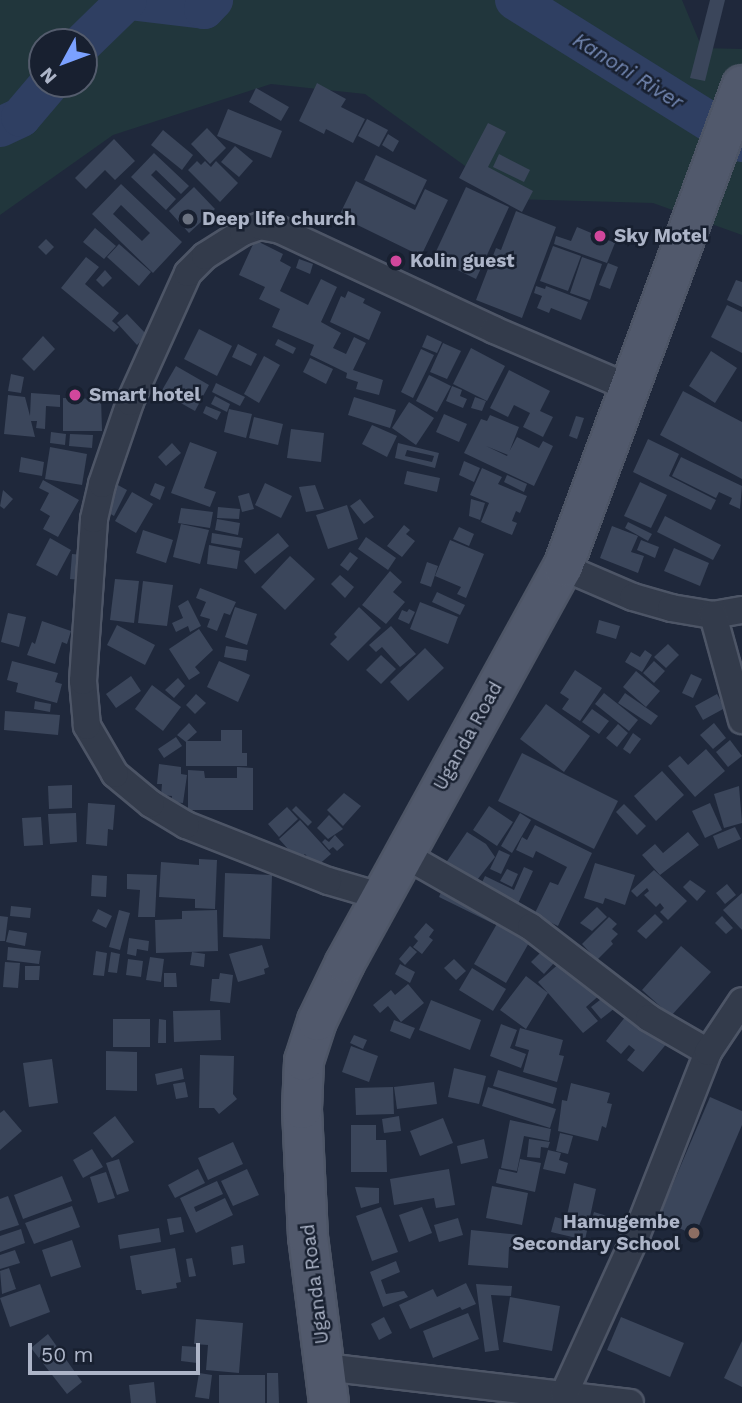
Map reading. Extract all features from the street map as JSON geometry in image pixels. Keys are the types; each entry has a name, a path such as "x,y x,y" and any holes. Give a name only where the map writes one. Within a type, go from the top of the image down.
{"main road":[{"name":"Uganda Road","path":"327,1385 307,1237 302,1110 304,1061 317,1021 345,963 563,567 742,85"}],"street":[{"path":"383,897 328,881 186,825 151,804 115,774 87,726 83,681 94,519 102,484 130,402 188,273 205,256 243,232 260,226 281,230 494,330 630,388"},
{"path":"563,567 633,597 713,615 742,610"},
{"path":"713,615 742,720"},
{"path":"403,854 531,927 649,1018 708,1052"},
{"path":"564,1394 636,1236 708,1052 742,1001"},
{"path":"327,1385 564,1394 630,1403"}],"green space":[{"path":"0,0 682,0 702,48 742,49 742,235 653,203 511,199 365,94 271,84 113,135 0,215"}],"building":[{"path":"710,0 725,0 705,81 690,78"},
{"path":"317,83 346,99 341,107 365,119 353,143 326,129 324,134 299,121"},
{"path":"256,88 289,107 281,121 249,102"},
{"path":"228,109 282,131 271,158 217,136"},
{"path":"367,119 388,130 379,147 358,136"},
{"path":"488,123 506,132 488,167 533,191 522,212 459,178"},
{"path":"207,128 226,148 210,164 191,144"},
{"path":"163,130 193,155 182,170 151,145"},
{"path":"388,134 399,141 393,152 382,145"},
{"path":"114,139 135,161 115,180 105,170 86,189 75,178"},
{"path":"235,146 253,161 239,177 221,162"},
{"path":"154,153 189,186 181,194 156,170 151,175 176,199 166,210 131,177"},
{"path":"499,154 530,170 524,182 493,167"},
{"path":"376,155 427,180 415,205 364,180"},
{"path":"197,161 201,165 205,161 211,167 216,161 238,183 220,202 188,170"},
{"path":"356,181 415,210 425,189 448,200 421,256 339,216"},
{"path":"121,184 182,242 153,273 92,214","holes":["121,205 150,233 142,241 113,214"]},
{"path":"194,187 215,209 189,233 169,211"},
{"path":"466,187 509,207 476,279 433,258"},
{"path":"516,211 556,227 522,318 476,300 496,248 501,250"},
{"path":"577,227 615,243 607,263 554,244 556,236 571,241"},
{"path":"95,228 116,246 104,259 83,242"},
{"path":"46,239 54,247 46,255 38,247"},
{"path":"255,240 283,254 280,261 291,267 280,291 308,305 321,279 337,287 321,322 341,333 333,348 346,354 354,337 366,343 353,370 383,380 379,395 356,389 358,382 346,378 347,373 310,355 314,345 272,327 280,309 259,299 265,287 239,275"},
{"path":"119,244 151,272 139,286 107,257"},
{"path":"553,246 581,256 568,291 540,281"},
{"path":"86,257 99,267 85,284 119,313 112,321 119,327 114,332 61,288"},
{"path":"582,257 602,264 590,300 570,293"},
{"path":"299,259 313,264 310,274 296,268"},
{"path":"608,263 618,267 610,289 599,285"},
{"path":"105,270 112,278 103,287 96,280"},
{"path":"736,280 742,282 742,307 727,300"},
{"path":"536,286 545,289 546,286 588,302 581,320 551,308 549,313 537,308 542,296 534,293"},
{"path":"348,291 365,299 363,303 381,312 369,340 330,322 341,296 345,298"},
{"path":"727,305 742,312 742,353 711,337"},
{"path":"127,314 147,335 137,345 117,323"},
{"path":"199,329 232,346 217,376 184,359"},
{"path":"427,335 442,342 437,353 422,347"},
{"path":"43,336 55,349 34,371 22,359"},
{"path":"278,339 296,348 293,354 275,345"},
{"path":"443,343 461,351 447,379 430,372"},
{"path":"238,344 257,354 251,366 232,357"},
{"path":"471,348 505,366 487,401 453,384"},
{"path":"421,349 434,355 413,398 401,392"},
{"path":"711,351 737,368 715,403 689,386"},
{"path":"264,356 280,365 259,403 244,394"},
{"path":"310,358 333,369 326,384 303,372"},
{"path":"176,366 209,385 195,411 161,392"},
{"path":"509,370 550,391 540,411 553,417 543,437 523,427 530,413 514,405 508,417 490,408"},
{"path":"11,374 24,377 21,393 8,391"},
{"path":"429,375 451,386 437,412 416,401"},
{"path":"216,383 245,397 240,406 212,392"},
{"path":"452,386 462,390 460,396 467,399 463,408 446,401"},
{"path":"683,391 742,422 742,479 660,435"},
{"path":"31,393 60,395 60,407 46,406 45,429 36,428 37,421 31,421 35,437 4,434 8,395 25,397 30,416"},
{"path":"215,396 230,404 227,412 211,404"},
{"path":"354,397 396,410 390,428 348,415"},
{"path":"475,397 486,401 482,411 471,408"},
{"path":"63,398 101,399 102,431 63,431"},
{"path":"409,402 434,418 416,445 392,428"},
{"path":"206,406 221,412 217,420 203,413"},
{"path":"229,409 252,414 246,438 224,432"},
{"path":"444,414 467,424 459,442 436,432"},
{"path":"490,415 519,427 509,451 517,437 539,448 543,441 553,446 534,486 464,453 481,419 487,421"},
{"path":"576,416 584,418 577,439 569,436"},
{"path":"254,417 283,424 278,445 249,438"},
{"path":"372,425 397,436 387,457 362,444"},
{"path":"291,429 324,433 321,462 287,458"},
{"path":"51,432 66,434 65,445 50,443"},
{"path":"70,434 93,435 92,448 69,446"},
{"path":"648,439 679,454 669,476 716,500 711,510 633,472"},
{"path":"190,442 217,452 204,488 216,492 210,507 171,493"},
{"path":"172,443 181,453 166,466 158,457"},
{"path":"398,443 439,453 435,468 395,458","holes":["407,450 434,456 432,462 405,456"]},
{"path":"50,447 87,454 82,485 45,479"},
{"path":"21,457 44,462 42,476 19,472"},
{"path":"681,457 742,486 740,509 729,504 732,498 719,492 716,498 672,476"},
{"path":"464,461 480,468 474,482 459,475"},
{"path":"482,468 502,477 498,484 527,496 520,513 516,511 512,521 517,523 512,535 481,522 489,503 470,495"},
{"path":"407,471 440,478 437,492 404,484"},
{"path":"507,475 527,484 524,492 504,482"},
{"path":"43,480 79,500 58,537 43,529 50,516 40,510 49,493 39,488"},
{"path":"640,482 667,495 651,528 624,516"},
{"path":"155,483 165,487 160,500 150,495"},
{"path":"265,483 292,496 281,518 255,505"},
{"path":"116,484 127,490 114,516 102,509"},
{"path":"315,485 324,509 306,512 299,487"},
{"path":"3,490 13,499 4,509 0,506"},
{"path":"132,492 153,504 136,533 115,521"},
{"path":"249,493 254,509 242,512 238,496"},
{"path":"360,499 374,517 364,524 350,506"},
{"path":"471,499 485,503 480,520 469,516"},
{"path":"347,505 358,539 328,549 316,515"},
{"path":"218,507 240,509 239,519 217,518"},
{"path":"181,508 213,512 210,528 178,523"},
{"path":"665,516 721,545 713,560 657,532"},
{"path":"217,519 240,523 238,535 215,530"},
{"path":"628,522 652,534 648,541 625,528"},
{"path":"181,524 209,530 200,564 173,557"},
{"path":"404,525 410,530 406,534 415,541 402,557 387,546"},
{"path":"612,526 638,536 631,552 644,556 638,573 600,558"},
{"path":"459,527 474,534 469,546 453,539"},
{"path":"143,530 173,540 166,563 136,553"},
{"path":"212,533 243,538 241,548 211,543"},
{"path":"278,533 289,546 255,574 244,561"},
{"path":"366,537 396,558 388,570 358,549"},
{"path":"50,538 71,550 57,576 36,565"},
{"path":"450,540 484,554 466,598 457,594 461,587 435,576"},
{"path":"641,540 659,547 655,558 637,550"},
{"path":"209,545 240,551 237,569 207,564"},
{"path":"674,548 709,563 700,586 664,571"},
{"path":"350,552 358,558 348,571 340,565"},
{"path":"72,554 85,555 83,580 70,579"},
{"path":"290,556 315,579 285,610 261,587"},
{"path":"427,562 438,566 431,587 420,583"},
{"path":"390,571 402,582 393,592 405,602 386,624 362,605"},
{"path":"340,575 354,587 345,598 331,584"},
{"path":"115,579 139,581 134,623 110,620"},
{"path":"143,581 173,585 167,626 138,623"},
{"path":"200,588 236,602 230,615 224,613 217,631 207,627 210,619 200,616 206,602 196,598"},
{"path":"437,592 465,605 460,615 432,602"},
{"path":"188,600 201,626 190,632 188,626 176,632 172,623 183,618 178,606"},
{"path":"420,602 458,617 448,644 410,629"},
{"path":"235,607 257,614 247,645 225,637"},
{"path":"359,607 381,628 348,661 330,644 337,637 334,634"},
{"path":"409,609 415,612 409,624 398,619 402,610 407,612"},
{"path":"8,613 26,617 19,647 1,642"},
{"path":"599,620 620,626 616,639 596,633"},
{"path":"42,621 71,631 67,644 62,642 55,664 27,655 32,642 35,644"},
{"path":"117,625 155,645 145,665 107,645"},
{"path":"391,626 416,654 400,667 382,647 376,652 369,645"},
{"path":"199,629 213,650 195,667 200,673 189,680 169,649"},
{"path":"668,644 679,655 666,668 654,657"},
{"path":"226,646 248,650 246,661 224,657"},
{"path":"425,648 444,668 408,701 390,682"},
{"path":"645,650 652,655 642,672 625,662 631,652 640,657"},
{"path":"381,655 396,669 381,684 366,670"},
{"path":"12,661 58,673 55,682 62,684 57,703 16,692 18,683 7,680"},
{"path":"219,661 250,675 238,702 207,687"},
{"path":"654,661 665,671 654,683 643,673"},
{"path":"575,670 602,688 580,721 562,709 569,699 560,693"},
{"path":"636,671 660,691 646,707 623,687"},
{"path":"691,674 702,679 693,698 682,693"},
{"path":"131,676 141,691 116,708 106,694"},
{"path":"178,678 185,686 174,698 165,690"},
{"path":"152,685 181,707 163,731 135,709"},
{"path":"604,693 638,720 629,731 595,704"},
{"path":"625,693 658,716 651,725 618,703"},
{"path":"196,694 206,703 195,714 186,705"},
{"path":"717,694 725,708 703,720 695,706"},
{"path":"35,701 51,704 50,712 34,709"},
{"path":"546,704 590,736 564,772 520,739"},
{"path":"592,709 609,721 599,734 582,722"},
{"path":"5,711 60,715 58,735 4,730"},
{"path":"189,723 197,732 187,741 221,741 221,730 242,730 242,753 247,753 247,766 186,766 186,742 177,735"},
{"path":"714,723 726,738 713,749 700,735"},
{"path":"618,724 628,733 617,747 606,738"},
{"path":"633,733 641,739 630,754 623,749"},
{"path":"176,737 182,746 164,758 158,749"},
{"path":"730,740 742,756 728,767 716,752"},
{"path":"706,749 725,771 695,797 668,766 680,756 688,765"},
{"path":"522,753 618,801 594,849 498,801"},
{"path":"159,764 181,767 181,774 187,775 183,803 171,802 172,796 161,795 162,784 157,784"},
{"path":"237,767 253,768 253,810 188,810 188,770 204,771 205,778 237,778"},
{"path":"662,771 684,795 656,821 634,796"},
{"path":"72,785 72,808 49,809 48,786"},
{"path":"739,786 742,823 724,828 714,794"},
{"path":"344,793 361,806 343,826 327,810"},
{"path":"88,803 115,805 113,830 108,829 107,846 86,844"},
{"path":"710,803 722,830 705,838 692,811"},
{"path":"624,804 646,826 637,835 616,812"},
{"path":"296,806 312,822 308,826 292,810"},
{"path":"489,806 513,822 497,846 473,830"},
{"path":"287,807 298,819 279,837 268,824"},
{"path":"76,813 77,842 50,844 48,814"},
{"path":"520,813 531,820 512,853 501,846"},
{"path":"329,815 343,829 328,839 317,828"},
{"path":"41,817 43,845 24,846 22,818"},
{"path":"300,820 331,854 316,867 305,854 298,860 279,839"},
{"path":"535,825 592,853 558,926 534,915 550,882 558,885 567,867 536,851 533,858 516,850 522,837 527,840"},
{"path":"735,827 741,839 718,849 713,836"},
{"path":"467,832 486,844 495,857 470,889 441,870"},
{"path":"688,832 699,845 660,875 642,855 655,844 663,853"},
{"path":"335,835 344,845 337,851 333,847 329,850 322,842 325,839 329,842"},
{"path":"499,850 510,855 501,874 490,869"},
{"path":"199,859 217,860 215,909 195,908 195,899 159,897 161,862 199,865"},
{"path":"595,863 635,875 625,905 605,898 603,904 584,898"},
{"path":"524,867 533,871 515,910 477,893 485,876 514,890"},
{"path":"507,869 518,874 512,887 500,881"},
{"path":"654,870 687,901 668,920 660,912 664,908 660,903 656,907 644,895 649,891 647,888 637,897 631,891"},
{"path":"225,873 272,875 270,939 223,937"},
{"path":"127,874 157,875 155,917 138,917 140,890 127,889"},
{"path":"92,875 107,876 106,897 91,896"},
{"path":"690,880 706,891 697,901 683,887"},
{"path":"727,884 736,895 725,904 716,893"},
{"path":"444,885 500,913 494,924 439,897"},
{"path":"742,893 742,930 723,910"},
{"path":"11,906 31,908 30,918 10,916"},
{"path":"597,907 607,917 592,931 580,923"},
{"path":"98,909 112,916 106,928 92,921"},
{"path":"119,910 130,913 120,950 109,947"},
{"path":"217,910 218,951 156,953 155,920 182,919 182,911"},
{"path":"655,914 663,922 646,939 637,931"},
{"path":"502,915 534,934 506,983 474,964"},
{"path":"0,916 8,917 5,941 0,941"},
{"path":"722,916 733,928 726,934 715,923"},
{"path":"609,917 617,924 612,929 618,934 611,941 613,944 597,960 582,944"},
{"path":"426,923 434,930 429,937 433,940 422,954 413,947 418,941 414,937"},
{"path":"9,930 27,933 25,946 6,942"},
{"path":"129,938 149,941 148,951 137,949 136,956 127,954"},
{"path":"551,942 563,953 544,974 531,962"},
{"path":"262,945 269,967 264,969 265,974 238,982 229,954"},
{"path":"410,946 417,952 405,965 399,959"},
{"path":"681,946 711,972 671,1016 642,990"},
{"path":"8,947 41,951 39,964 7,960"},
{"path":"96,951 107,953 104,976 93,975"},
{"path":"111,952 120,954 117,973 108,972"},
{"path":"192,952 205,954 204,967 190,965"},
{"path":"569,955 602,993 586,1007 598,1021 583,1033 538,982"},
{"path":"150,957 164,959 161,982 146,980"},
{"path":"128,959 143,961 141,977 126,975"},
{"path":"454,959 466,971 456,980 444,968"},
{"path":"5,962 20,963 18,988 3,987"},
{"path":"400,964 415,972 410,983 395,974"},
{"path":"25,966 40,966 39,980 25,980"},
{"path":"472,968 506,989 493,1011 459,990"},
{"path":"164,973 176,973 177,987 164,987"},
{"path":"220,973 233,975 230,1003 210,1001 212,979 219,979"},
{"path":"526,976 548,993 526,1029 500,1010"},
{"path":"408,984 424,1003 401,1022 388,1006 380,1013 373,1005 391,990 395,995"},
{"path":"605,996 615,1008 601,1019 591,1007"},
{"path":"431,1000 481,1020 470,1050 419,1030"},
{"path":"220,1010 221,1040 174,1042 173,1011"},
{"path":"630,1011 668,1042 643,1072 627,1060 635,1050 629,1045 621,1054 606,1041"},
{"path":"113,1019 150,1019 150,1047 113,1047"},
{"path":"159,1019 166,1020 166,1043 158,1043"},
{"path":"394,1020 415,1028 410,1039 390,1031"},
{"path":"501,1024 517,1030 510,1048 526,1054 521,1068 490,1056"},
{"path":"520,1028 563,1040 559,1055 564,1056 557,1082 523,1072 529,1050 515,1046"},
{"path":"354,1035 367,1040 363,1049 350,1043"},
{"path":"351,1046 378,1056 369,1082 342,1072"},
{"path":"106,1051 137,1052 137,1091 106,1090"},
{"path":"200,1055 234,1056 233,1094 237,1099 219,1114 214,1108 199,1108"},
{"path":"52,1059 58,1103 29,1107 23,1063"},
{"path":"182,1068 184,1079 157,1085 155,1074"},
{"path":"454,1068 486,1076 479,1104 448,1097"},
{"path":"498,1070 557,1088 553,1104 493,1086"},
{"path":"185,1082 188,1097 176,1099 173,1084"},
{"path":"434,1082 437,1104 397,1109 394,1087"},
{"path":"571,1083 610,1093 607,1103 612,1104 606,1128 602,1126 598,1141 558,1131 562,1100 567,1101"},
{"path":"393,1087 394,1114 356,1115 355,1088"},
{"path":"488,1087 556,1109 550,1128 482,1106"},
{"path":"710,1097 742,1111 742,1125 695,1235 658,1219"},
{"path":"4,1110 22,1131 0,1150 0,1113"},
{"path":"115,1116 134,1142 112,1158 93,1133"},
{"path":"399,1116 401,1131 384,1133 382,1119"},
{"path":"443,1118 453,1143 420,1156 410,1131"},
{"path":"510,1120 551,1129 549,1141 524,1136 517,1171 501,1168"},
{"path":"351,1125 376,1125 376,1140 386,1140 387,1172 351,1172"},
{"path":"560,1133 573,1136 568,1154 556,1151"},
{"path":"484,1139 488,1158 461,1164 457,1146"},
{"path":"529,1139 550,1142 548,1148 541,1147 540,1158 527,1157"},
{"path":"233,1142 243,1164 208,1180 198,1158"},
{"path":"92,1149 103,1167 83,1178 73,1160"},
{"path":"548,1150 561,1153 559,1160 568,1163 565,1174 543,1169"},
{"path":"119,1159 129,1191 117,1195 106,1163"},
{"path":"520,1159 541,1163 535,1192 496,1183 499,1169 517,1173"},
{"path":"198,1169 205,1183 175,1198 168,1185"},
{"path":"247,1169 259,1195 233,1206 221,1181"},
{"path":"449,1169 455,1205 436,1208 434,1198 394,1205 390,1179"},
{"path":"106,1172 115,1198 98,1203 90,1177"},
{"path":"62,1176 72,1201 23,1219 14,1195"},
{"path":"217,1181 223,1194 194,1207 196,1212 225,1198 233,1215 196,1233 180,1198"},
{"path":"574,1183 596,1189 585,1240 551,1232 555,1217 566,1220"},
{"path":"492,1186 528,1193 522,1225 486,1218"},
{"path":"355,1187 379,1188 379,1203 361,1208"},
{"path":"8,1196 19,1225 0,1231 0,1199"},
{"path":"72,1206 80,1227 34,1244 25,1223"},
{"path":"381,1207 398,1252 372,1261 356,1216"},
{"path":"422,1207 432,1233 409,1242 399,1215"},
{"path":"594,1212 607,1216 604,1226 591,1222"},
{"path":"181,1217 184,1232 170,1235 167,1219"},
{"path":"458,1218 463,1235 439,1242 434,1225"},
{"path":"159,1228 161,1242 120,1249 118,1235"},
{"path":"21,1229 25,1243 0,1252 0,1236"},
{"path":"471,1230 521,1235 520,1248 509,1247 508,1268 468,1265"},
{"path":"72,1240 81,1267 51,1277 42,1250"},
{"path":"243,1245 245,1263 233,1265 231,1247"},
{"path":"175,1248 181,1282 176,1283 177,1288 142,1294 141,1290 136,1290 130,1256"},
{"path":"15,1250 20,1263 0,1269 0,1255"},
{"path":"192,1258 196,1276 189,1277 186,1259"},
{"path":"396,1261 400,1272 381,1280 386,1294 404,1291 408,1297 383,1307 370,1272"},
{"path":"9,1268 16,1289 2,1294 0,1271"},
{"path":"466,1283 476,1304 462,1310 460,1307 410,1329 399,1305 433,1289 437,1297"},
{"path":"40,1284 50,1312 10,1327 0,1298"},
{"path":"476,1284 512,1286 511,1296 491,1295 499,1350 485,1352"},
{"path":"510,1297 560,1306 552,1351 503,1342"},
{"path":"468,1313 479,1339 433,1358 423,1331"},
{"path":"384,1317 392,1333 379,1340 371,1324"},
{"path":"621,1317 684,1343 670,1377 607,1350"},
{"path":"196,1319 243,1323 239,1373 206,1370 208,1345 194,1344"},
{"path":"48,1334 82,1382 67,1394 31,1348"},
{"path":"742,1341 742,1387 724,1378"},
{"path":"182,1346 198,1347 197,1363 181,1361"},
{"path":"199,1373 212,1375 209,1399 195,1397"},
{"path":"267,1373 278,1373 279,1403 267,1403"},
{"path":"219,1375 265,1375 265,1403 219,1403"},
{"path":"154,1382 156,1403 131,1403 129,1385"}],"waterway":[{"name":"Kanoni River","path":"98,28 127,0"},
{"name":"Kanoni River","path":"129,0 204,9 213,0"},
{"name":"Kanoni River","path":"515,0 742,142"},
{"name":"Kanoni River","path":"0,127 21,117 37,98"}],"place":[{"name":"Deep life church","path":"188,219"},
{"name":"Sky Motel","path":"600,236"},
{"name":"Kolin guest","path":"396,261"},
{"name":"Smart hotel","path":"75,395"},
{"name":"Hamugembe Secondary School","path":"694,1233"}]}
